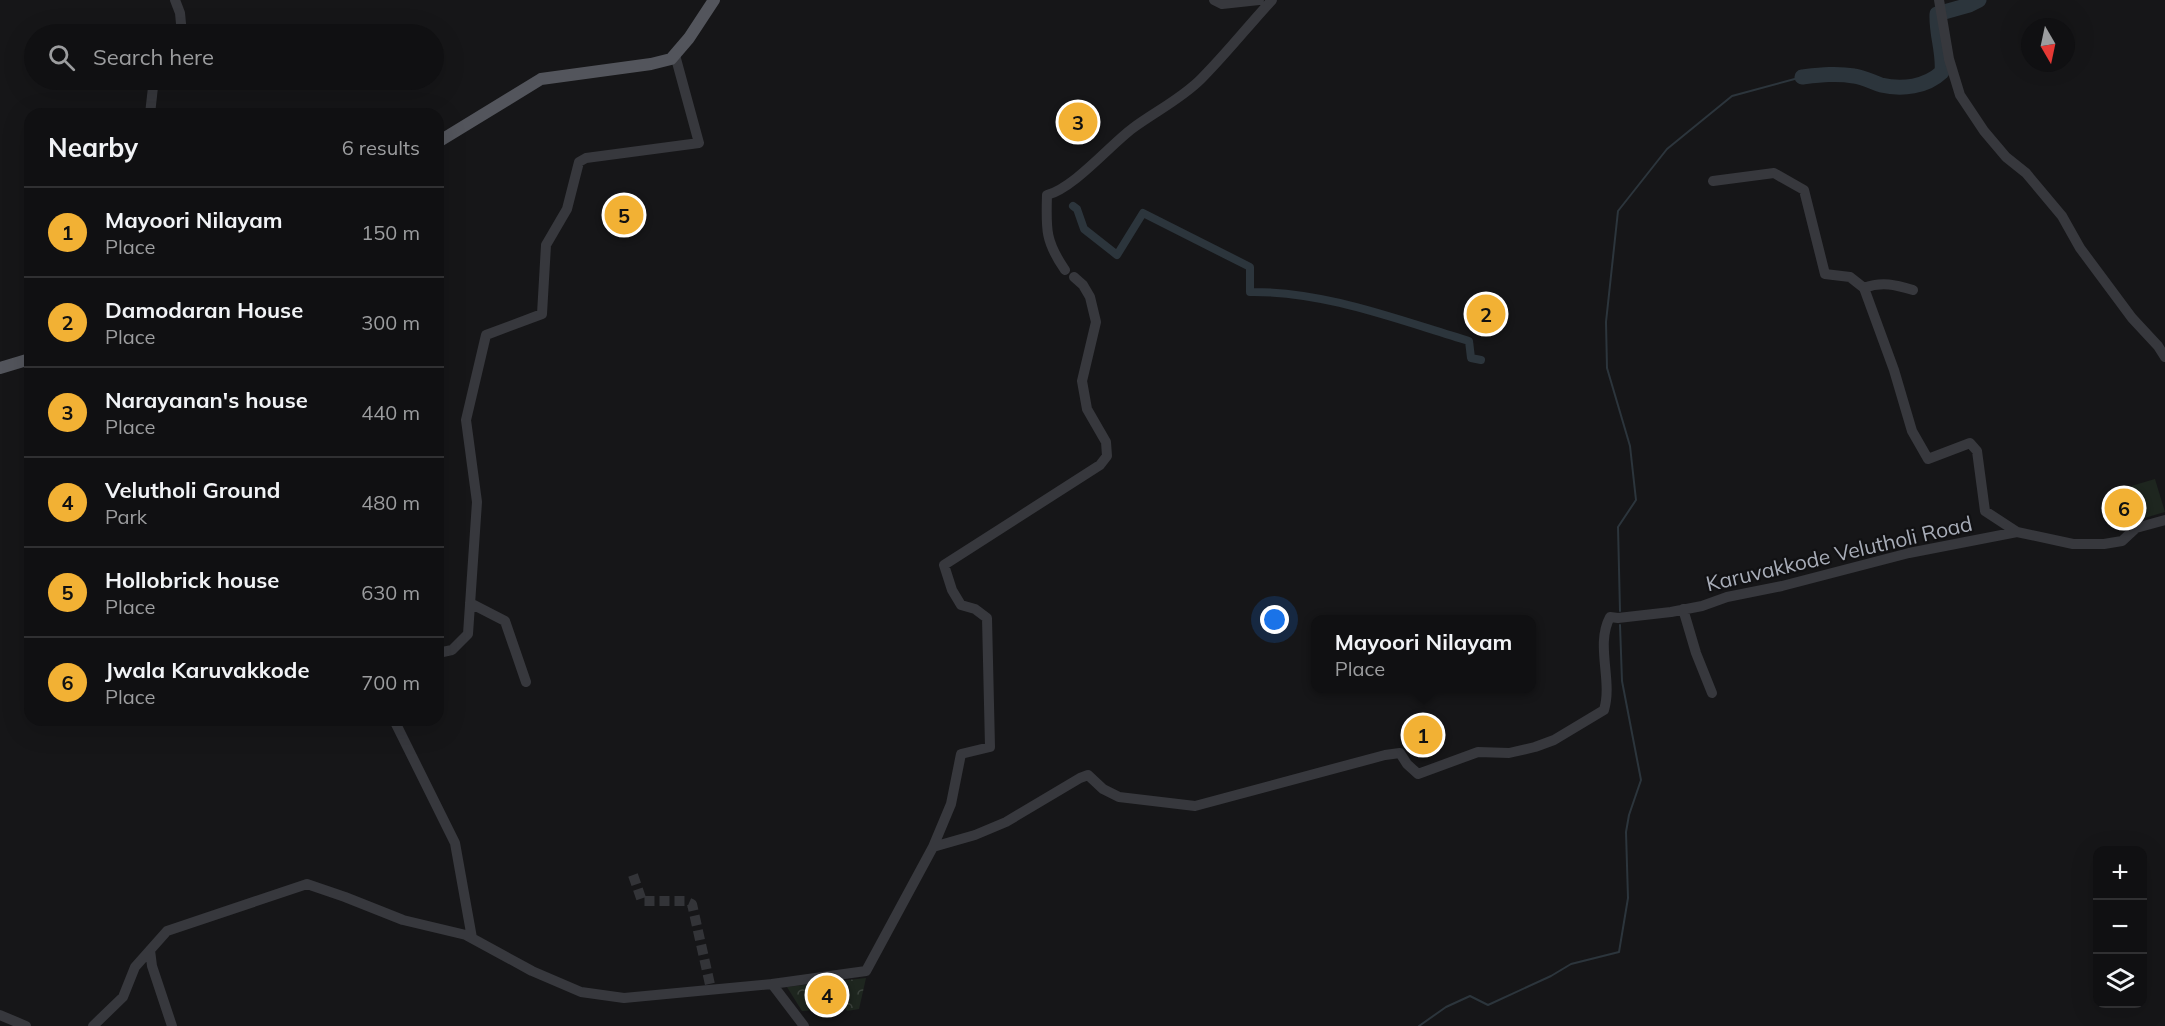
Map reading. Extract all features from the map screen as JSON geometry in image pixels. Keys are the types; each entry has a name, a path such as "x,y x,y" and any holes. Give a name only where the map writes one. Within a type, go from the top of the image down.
{"main road":[{"path":"444,138 541,79 651,64 671,59 689,38 714,0"},
{"path":"0,368 24,361"}],"street":[{"path":"175,0 181,24"},
{"path":"1214,0 1222,4 1259,0"},
{"path":"93,1026 123,997 135,967 167,931 307,884 403,920 472,938 532,971 581,992 624,998 772,984 866,971 933,847 951,804 962,754 990,747 987,618 975,609 961,605 952,590 944,565 1100,465 1107,456 1106,442 1087,409 1082,381 1096,322 1090,297 1083,285 1052,250 1048,238 1047,195 1056,192 1103,156 1133,128 1165,108 1200,80 1272,0"},
{"path":"1939,1 1949,59 1960,95 1984,131 2006,157 2026,173 2062,216 2080,248 2132,318 2165,357"},
{"path":"444,652 452,650 468,634 477,502 466,420 486,335 542,314 546,245 567,209 579,162 586,158 699,143 675,55"},
{"path":"151,108 153,90"},
{"path":"1713,181 1774,173 1804,190 1825,274 1850,277 1864,288 1894,370 1912,431 1928,459 1970,443 1977,451 1985,511 2017,532"},
{"path":"1864,288 1879,284 1895,284 1913,290"},
{"name":"Karuvakkode Velutholi Road","path":"933,847 975,835 1006,822 1088,775 1103,789 1119,797 1195,806 1385,755 1400,753 1407,764 1418,774 1478,752 1509,753 1535,747 1568,732 1605,710 1608,697 1604,628 1610,617 1618,618 1683,609 1909,553 2017,532 2073,544 2104,544 2122,541 2136,528 2165,520"},
{"path":"470,603 505,621 526,682"},
{"path":"1683,609 1696,653 1712,693"},
{"path":"397,726 455,843 472,938"},
{"path":"150,950 152,966 172,1026"},
{"path":"772,984 804,1026"},
{"path":"0,1015 26,1026"}],"green space":[{"path":"2155,479 2165,512 2141,519 2131,486"},
{"path":"866,978 859,1009 847,1011 843,1005 837,1004 802,1011 787,987"}],"waterway":[{"path":"1802,77 1847,75 1897,87 1913,86 1929,81 1942,72 1937,14 1979,0"},
{"path":"1620,611 1618,527 1636,500 1630,446 1607,368 1606,322 1618,211 1667,149 1732,96 1802,77"},
{"path":"1073,206 1077,209 1084,229 1117,255 1143,213 1250,267 1250,292 1306,296 1361,308 1469,341 1471,358 1481,360"},
{"path":"1419,1026 1446,1007 1470,996 1488,1005 1551,976 1571,964 1619,952 1628,898 1626,832 1629,815 1641,780 1622,681 1620,625"}],"tunnel":[{"path":"633,875 642,901 685,901 692,904 711,989"}],"place":[{"name":"Narayanan's house","path":"1078,122"},
{"name":"Hollobrick house","path":"624,215"},
{"name":"Damodaran House","path":"1486,314"},
{"name":"Jwala Karuvakkode","path":"2124,508"},
{"name":"Mayoori Nilayam","path":"1423,735"},
{"name":"Velutholi Ground","path":"827,995"}]}
